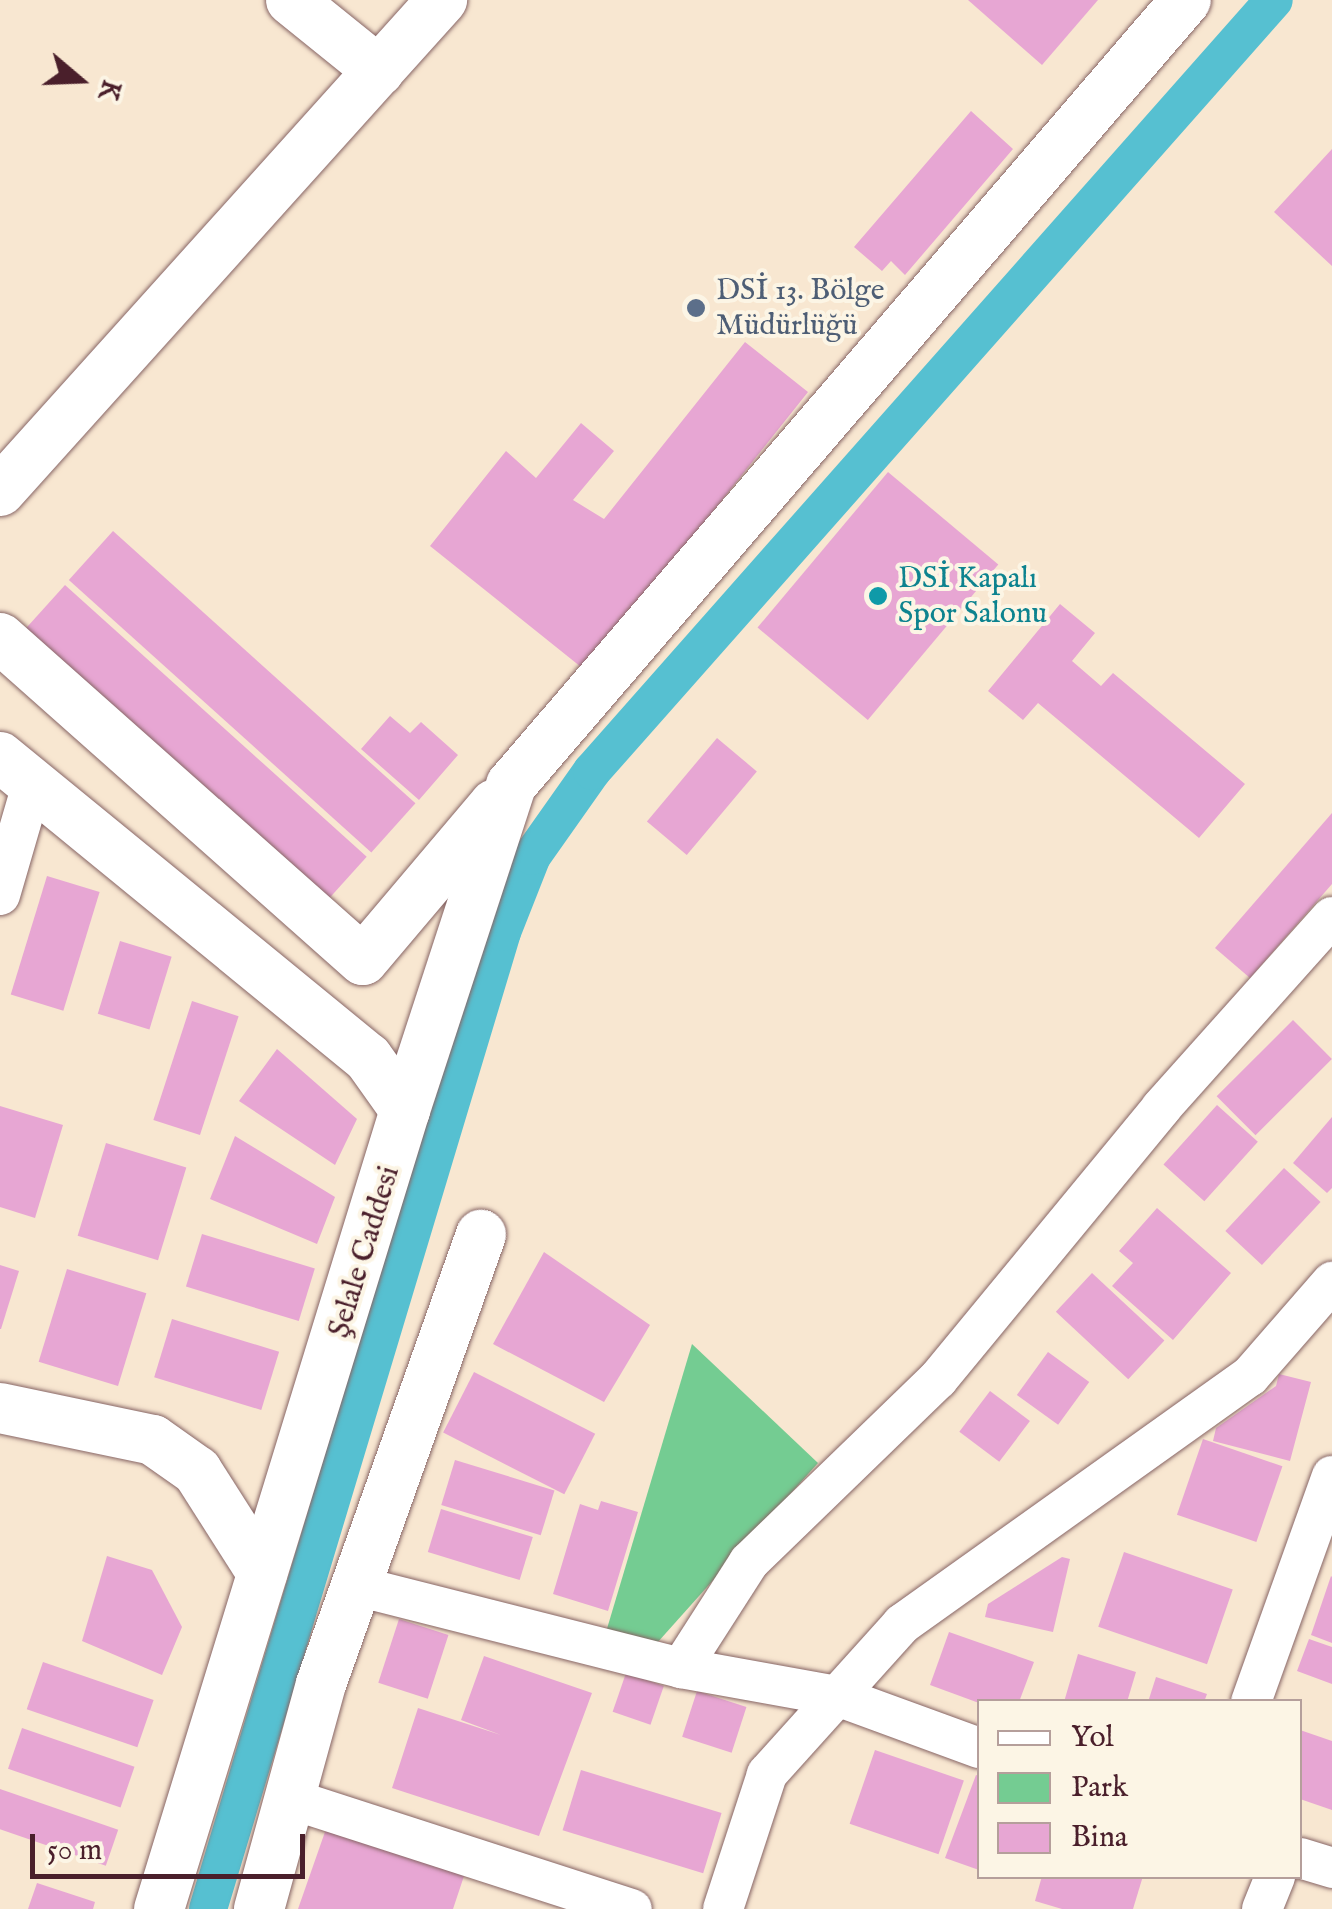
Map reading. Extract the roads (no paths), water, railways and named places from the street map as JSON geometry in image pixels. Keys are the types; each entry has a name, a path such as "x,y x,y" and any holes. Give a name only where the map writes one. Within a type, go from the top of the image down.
{"street":[{"path":"290,0 379,71"},
{"path":"0,491 442,0"},
{"path":"0,638 363,960 1186,0"},
{"path":"0,895 16,771"},
{"path":"16,771 368,1058 405,1110"},
{"name":"Şelale Caddesi","path":"159,1909 405,1110 511,785"},
{"path":"680,1668 748,1562 938,1379 1161,1108 1332,917"},
{"path":"260,1909 321,1684 481,1235"},
{"path":"723,1909 767,1774 902,1624 1250,1376 1332,1282"},
{"path":"0,1408 152,1440 197,1471 262,1573"},
{"path":"1252,1699 1332,1476"},
{"path":"356,1586 680,1668 837,1696 977,1747"},
{"path":"291,1799 632,1909"},
{"path":"1302,1859 1332,1868"},
{"path":"1262,1909 1274,1879"}],"waterway":[{"path":"208,1909 502,932 532,856 592,771 1274,0"}],"place":[{"name":"DSİ 13. Bölge Müdürlüğü","path":"696,308"},
{"name":"DSİ Kapalı Spor Salonu","path":"878,596"}]}
